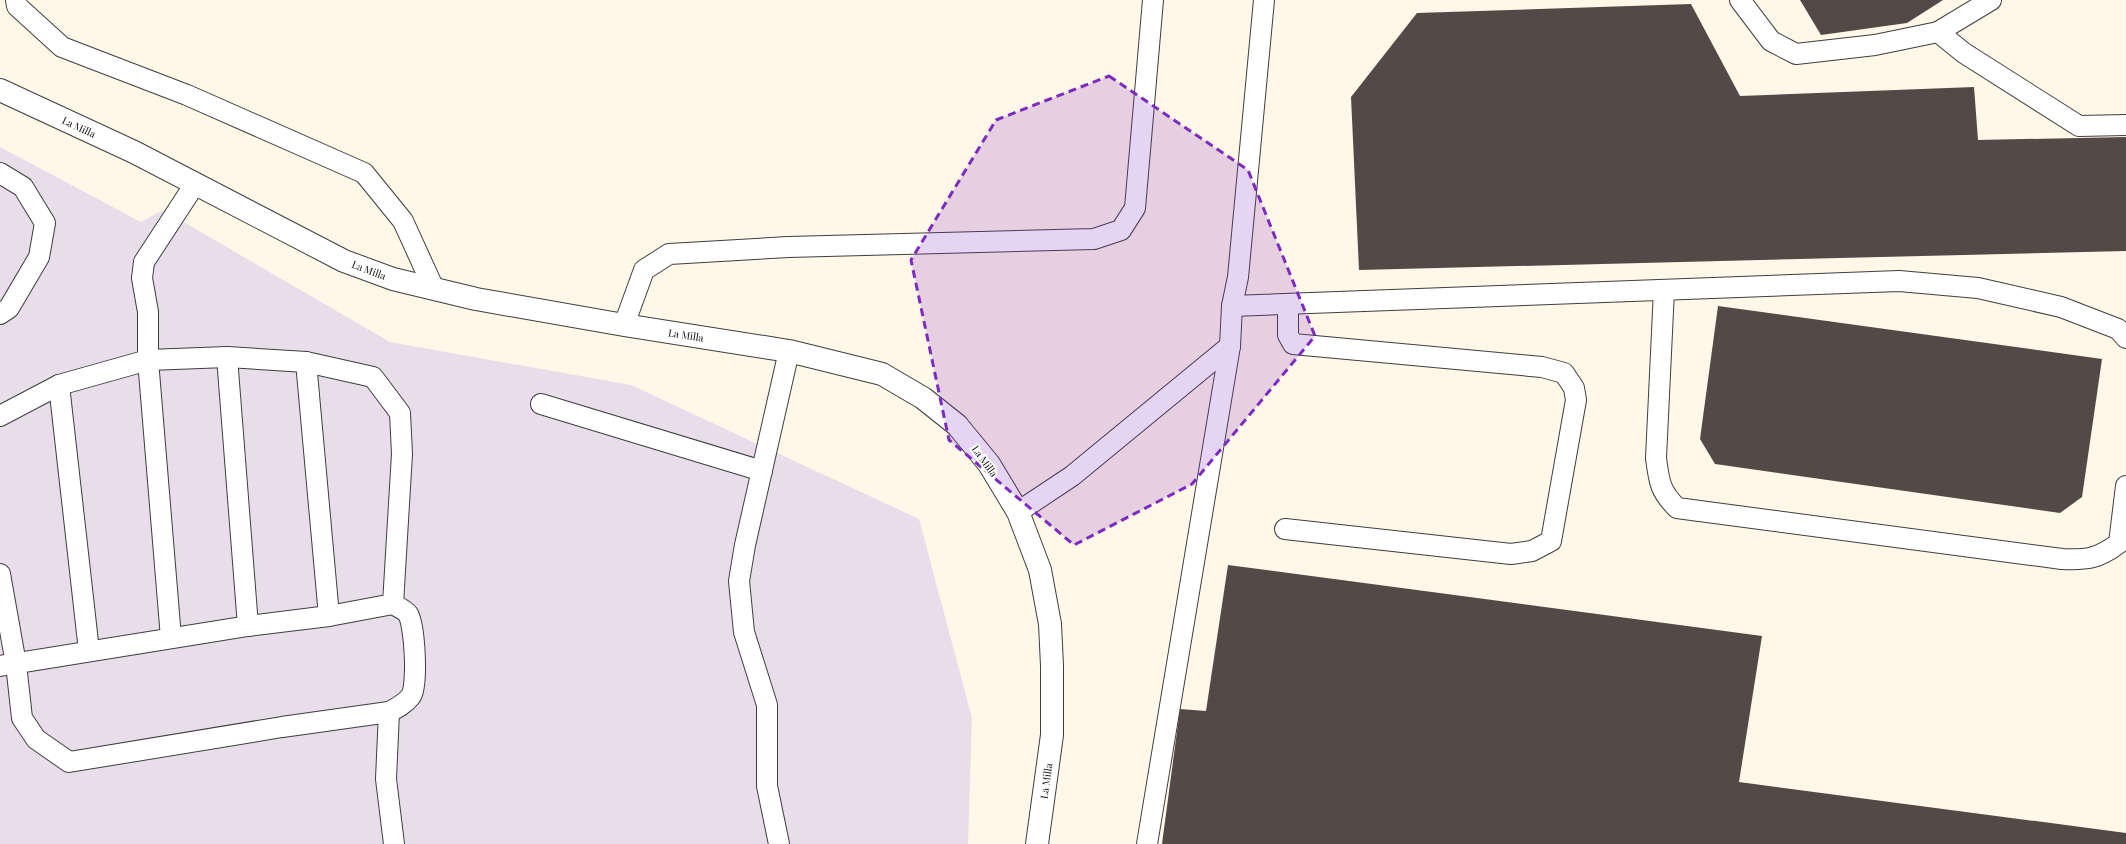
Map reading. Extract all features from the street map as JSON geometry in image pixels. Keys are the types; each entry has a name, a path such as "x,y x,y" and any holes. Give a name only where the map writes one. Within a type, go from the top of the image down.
{"street":[{"name":"La Milla","path":"0,90 134,152 344,261 393,280 476,299 624,325 789,351 882,374 923,398 957,425 989,464 1018,512 1040,570 1050,624 1052,666 1052,735 1037,844"}],"lane":[{"path":"16,0 17,6 62,47 187,95 364,173 403,221 434,289"},
{"path":"624,325 644,270 669,254 788,247 1094,239 1121,230 1136,208 1153,0"},
{"path":"1147,844 1230,346 1232,306 1238,277 1264,0"},
{"path":"1740,0 1771,41 1796,54 1875,45 1938,32 1991,0"},
{"path":"1938,32 1964,53 2079,126 2126,125"},
{"path":"0,173 23,187 45,223 39,257 9,308 0,314"},
{"path":"171,638 148,360 148,312 142,278 144,262 195,184"},
{"path":"1232,306 1900,281 1978,288 2061,307 2118,329 2126,338"},
{"path":"1664,290 1656,458 1658,478 1665,495 1677,508 2054,558 2085,560 2104,554 2119,543 2126,486"},
{"path":"1285,529 1511,554 1532,551 1551,541 1576,400 1574,388 1564,373 1542,367 1293,344 1288,335 1288,304"},
{"path":"1018,512 1072,476 1230,346"},
{"path":"779,844 767,786 767,705 744,632 739,581 745,545 789,351"},
{"path":"227,357 248,626"},
{"path":"0,416 59,385 148,360 227,357 306,362 373,377 400,414 402,454 393,604"},
{"path":"306,362 329,616"},
{"path":"59,385 89,651"},
{"path":"541,404 762,470"},
{"path":"0,574 8,665 22,718 36,739 69,762 282,727 389,712 402,705 412,695 416,659 413,626 408,613 393,604 329,616 248,626 8,665"},
{"path":"389,712 386,779 394,844"}],"highlighted area":[{"path":"1109,76 1248,170 1315,336 1192,484 1074,545 949,440 911,260 996,120"}],"shaded area":[{"path":"0,147 141,222 163,210 390,342 631,385 919,519 972,718 968,844 0,844"}],"building":[{"path":"1800,0 1943,0 1907,23 1821,35"},
{"path":"1691,4 1740,96 1974,87 1978,140 2126,137 2126,251 1359,270 1351,97 1417,13"},
{"path":"1718,306 2102,359 2082,497 2060,513 1715,464 1700,439"},
{"path":"1228,565 1762,636 1739,782 2126,833 2126,844 1162,844 1180,709 1206,711"}]}
